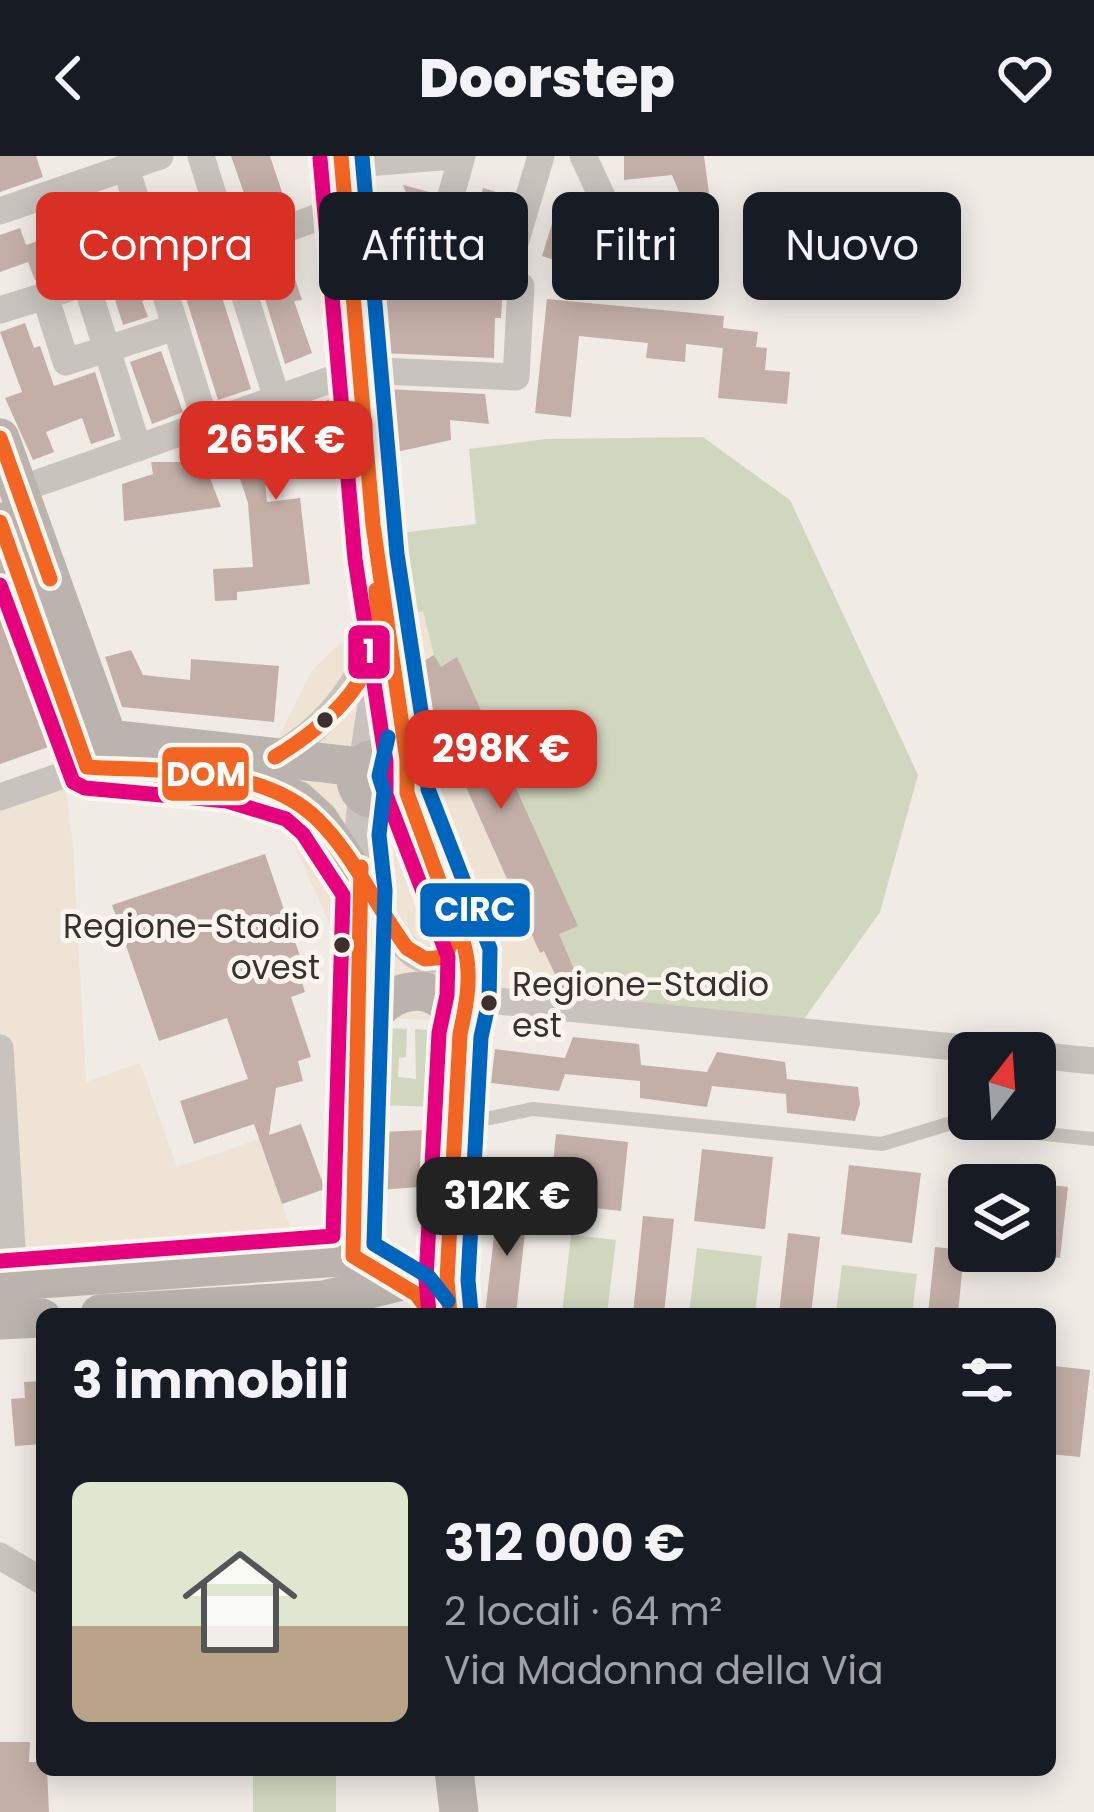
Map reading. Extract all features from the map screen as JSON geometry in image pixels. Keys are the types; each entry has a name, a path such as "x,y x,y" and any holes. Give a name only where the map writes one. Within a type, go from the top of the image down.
{"street":[{"path":"0,211 160,156"},
{"path":"201,156 212,192"},
{"path":"344,192 341,160 459,156 450,192"},
{"path":"528,200 541,156"},
{"path":"584,156 599,192"},
{"path":"125,168 206,424"},
{"path":"0,310 36,299"},
{"path":"46,300 66,362 176,327"},
{"path":"91,300 138,448"},
{"path":"246,300 277,399"},
{"path":"352,300 376,557 383,778 358,835 364,889 353,1256 396,1298"},
{"path":"9,506 138,448 358,370 516,377 519,300"},
{"path":"0,438 9,506 87,767"},
{"path":"9,506 108,740 275,757 383,778"},
{"path":"376,557 383,778 469,953 447,1280 449,1308"},
{"path":"275,757 316,731 357,680 376,646"},
{"path":"0,796 87,767 231,780 383,778"},
{"path":"231,780 297,800 319,820 407,949 420,958 446,957 457,930"},
{"path":"360,1035 381,1002 409,992 424,993 447,1006 458,1019 948,1049"},
{"path":"0,1048 7,1281 353,1256"},
{"path":"1056,1057 1094,1061"},
{"path":"396,1298 451,1255"},
{"path":"196,1308 396,1298 428,1308"},
{"path":"0,1320 36,1318"},
{"path":"0,1556 36,1577"},
{"path":"440,1812 442,1776"},
{"path":"455,1776 459,1812"}],"lane":[{"path":"456,1125 533,1109 882,1144 948,1124 1094,1138"}],"green space":[{"path":"703,437 790,500 918,775 880,912 802,1022 567,1000 556,977 574,968 563,944 540,953 413,667 433,655 423,612 406,614 400,533 476,524 469,449 546,439"},
{"path":"383,1028 407,1029 406,1057 399,1058 398,1077 416,1079 415,1029 439,1031 435,1107 380,1105"},
{"path":"571,1235 616,1240 608,1308 563,1308"},
{"path":"697,1248 762,1256 756,1308 690,1308"},
{"path":"842,1265 917,1274 913,1308 837,1308"},
{"path":"253,1776 336,1776 336,1812 253,1812"}],"shaded area":[{"path":"423,611 434,655 413,668 540,952 563,943 574,968 556,977 567,1000 520,1012 446,1021 378,1017 345,958 278,809 277,740 313,669 353,632"},
{"path":"64,775 73,846 86,1082 140,1063 177,1167 259,1139 302,1260 0,1282 0,797"}],"building":[{"path":"0,156 36,156 43,177 0,192"},
{"path":"231,156 270,156 282,192 244,192"},
{"path":"624,156 704,156 709,192 679,192 672,175 624,180"},
{"path":"552,224 552,259 542,256"},
{"path":"20,228 26,245 36,242 36,280 28,262 0,272 0,235"},
{"path":"295,279 302,300 294,301 312,353 285,364 265,300 295,300"},
{"path":"547,299 724,316 723,328 758,332 756,347 767,348 765,370 790,372 787,404 718,398 723,348 686,344 685,362 646,358 648,343 579,336 571,417 535,413"},
{"path":"115,300 145,300 148,317 123,325"},
{"path":"187,300 223,300 251,389 218,400"},
{"path":"378,300 502,300 501,318 495,318 494,358 383,353"},
{"path":"25,323 34,348 40,346 54,386 95,372 115,436 91,444 82,418 46,432 54,452 33,460 5,398 22,392 0,332"},
{"path":"161,351 183,412 152,424 130,362"},
{"path":"386,389 485,394 489,424 450,420 451,440 392,453"},
{"path":"335,397 339,452 295,457 296,464 263,463 267,502 300,498 310,584 237,592 237,600 215,601 213,569 253,567 248,503 227,439 262,426 266,437 296,428 292,415"},
{"path":"151,462 204,462 221,507 124,521 122,484 153,474"},
{"path":"0,600 54,745 0,764"},
{"path":"131,650 143,675 190,680 191,659 279,666 274,722 122,707 105,657"},
{"path":"434,655 441,667 457,657 578,926 559,934 584,992 562,989 544,951 540,953 414,670"},
{"path":"265,854 303,965 297,967 305,992 291,997 311,1057 298,1061 303,1081 276,1088 269,1135 301,1124 325,1189 282,1204 254,1124 194,1144 180,1101 248,1079 227,1018 159,1041 112,905"},
{"path":"573,1037 639,1044 641,1065 707,1072 717,1052 785,1062 787,1079 858,1087 860,1104 855,1121 787,1113 786,1094 712,1086 707,1107 640,1098 640,1081 565,1074 559,1091 491,1083 495,1049 565,1058"},
{"path":"424,1130 419,1187 380,1190 381,1132"},
{"path":"556,1134 628,1142 621,1211 549,1203"},
{"path":"702,1149 773,1157 765,1229 694,1221"},
{"path":"849,1165 921,1173 912,1243 841,1234"},
{"path":"1056,1186 1068,1187 1060,1258 1056,1258"},
{"path":"498,1202 528,1205 517,1308 486,1308"},
{"path":"643,1216 674,1219 665,1308 634,1308"},
{"path":"788,1233 820,1237 812,1308 780,1308"},
{"path":"935,1247 948,1248 948,1272 962,1272 959,1308 929,1308"},
{"path":"1056,1366 1090,1370 1080,1457 1056,1455"},
{"path":"36,1381 36,1444 15,1446 11,1399 25,1398 24,1382"},
{"path":"0,1742 30,1742 29,1762 36,1762 36,1776 47,1776 49,1812 0,1812"}],"transit line":[{"name":"DOM","path":"0,522 87,767 208,774 268,788 294,801 342,849 407,948 425,959 445,957 457,930 407,793 407,760 373,525 341,156"},
{"name":"CIRC","path":"362,156 397,554 428,757 428,789 490,949 489,1001 481,1037 468,1280 471,1308"},
{"name":"1","path":"320,158 355,559 386,762 386,795 448,957 439,1033 428,1308"},
{"name":"DOM","path":"0,438 50,579"},
{"name":"1","path":"0,585 73,782 85,788 227,801 286,819 303,834 343,895 333,1236 0,1261"},
{"name":"DOM","path":"275,757 321,724 359,681 377,640 376,590"},
{"name":"CIRC","path":"388,737 379,776 384,792 379,835 385,890 374,1244 429,1277 448,1301"},
{"name":"DOM","path":"361,867 353,1256 416,1294 426,1308"},
{"name":"DOM","path":"448,897 465,950 468,979 460,1034 449,1308"}],"place":[{"name":"Regione-Stadio ovest","path":"342,945"},
{"name":"Regione-Stadio est","path":"489,1003"}]}
